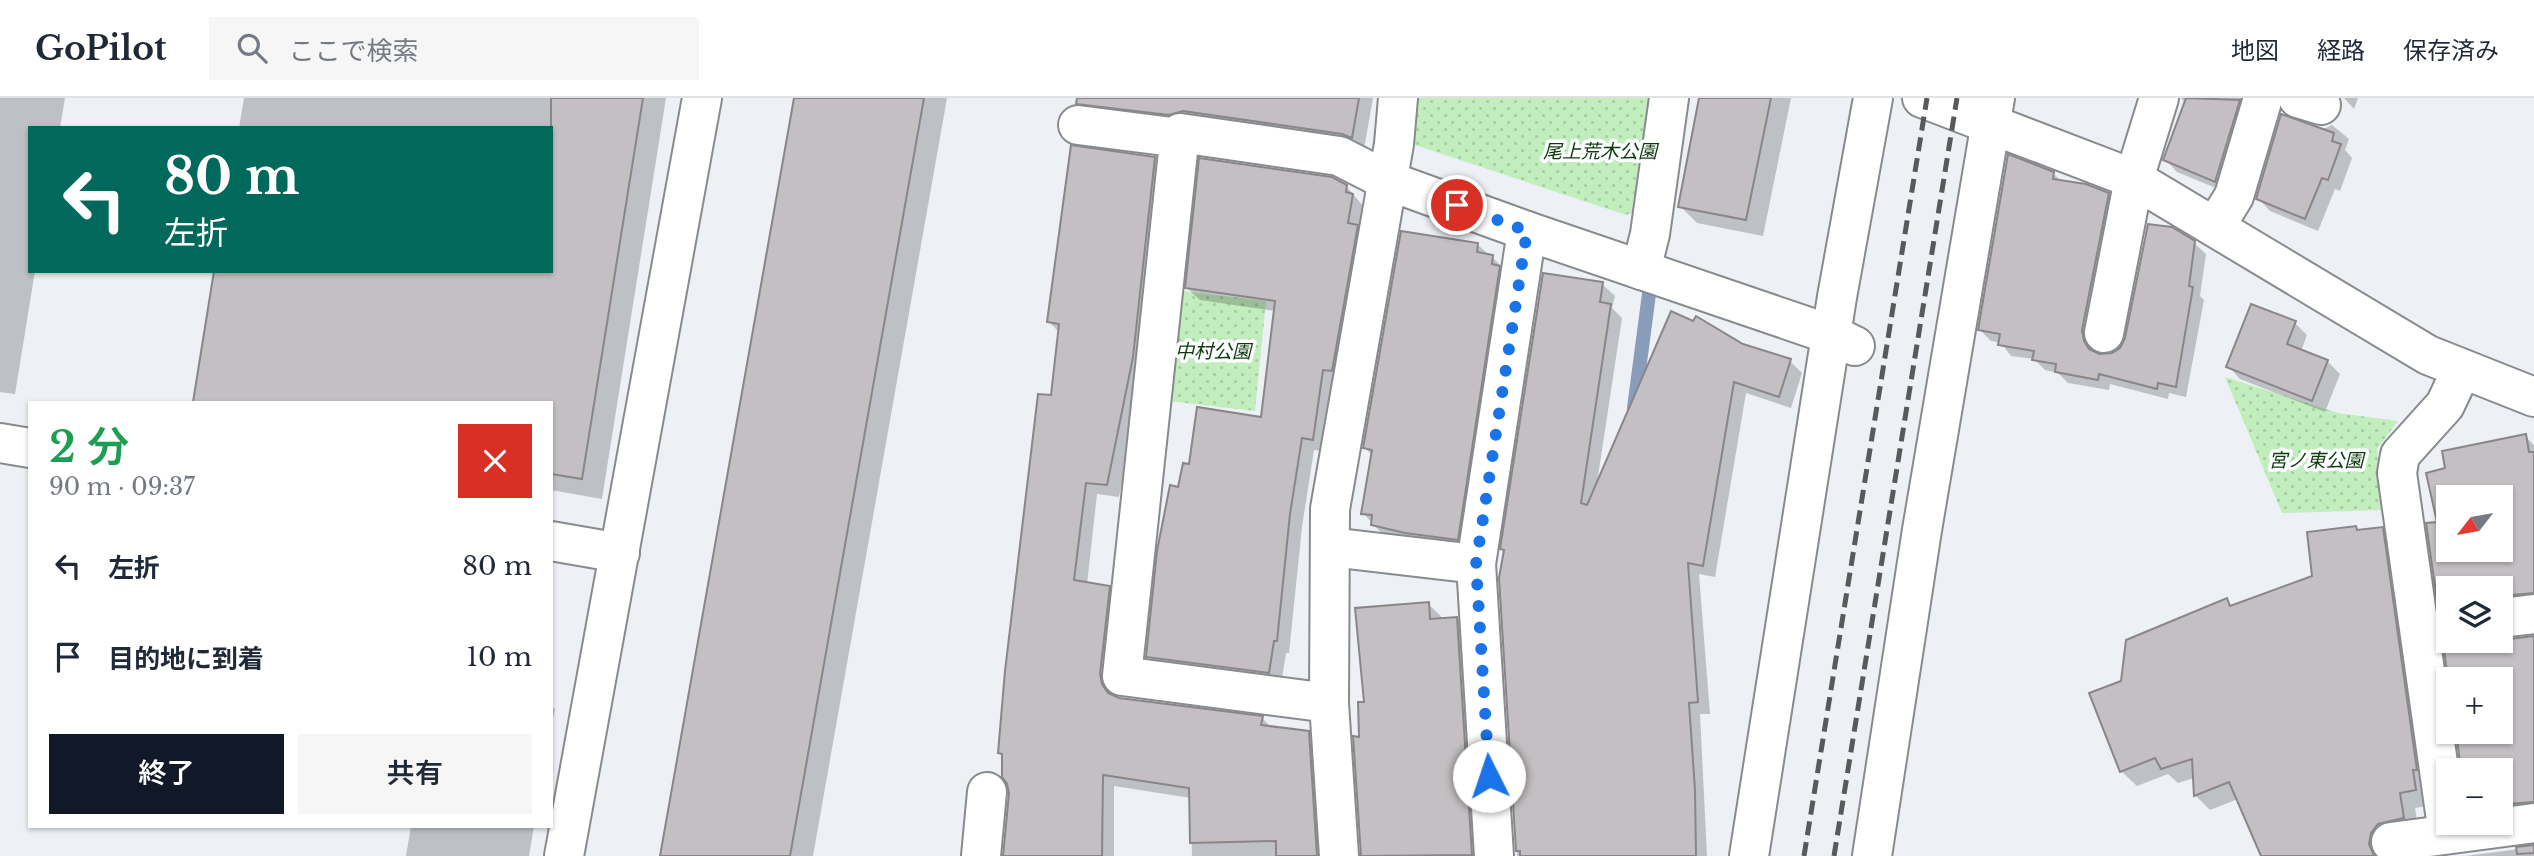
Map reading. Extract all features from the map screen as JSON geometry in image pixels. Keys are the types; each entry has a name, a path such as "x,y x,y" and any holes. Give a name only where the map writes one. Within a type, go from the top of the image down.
{"street":[{"path":"564,856 702,98"},
{"path":"1339,856 1329,703 1330,509 1394,144 1398,98"},
{"path":"1641,270 1650,234 1669,98"},
{"path":"1749,856 1844,341 1872,98"},
{"path":"1922,98 1993,112 2138,167 2224,213 2428,355 2534,397"},
{"path":"2104,333 2138,167 2159,98"},
{"path":"2224,213 2263,98"},
{"path":"1872,856 1922,530 1993,112"},
{"path":"1077,125 1180,138"},
{"path":"1329,703 1122,676 1180,133 1339,156 1386,180 1844,341"},
{"path":"1494,856 1476,564 1527,231"},
{"path":"2443,758 2434,625 2397,473 2400,455 2445,405 2462,369"},
{"path":"0,443 28,448"},
{"path":"553,541 621,553"},
{"path":"1330,547 1476,564"},
{"path":"2513,617 2534,614"},
{"path":"981,856 987,792"},
{"path":"2513,826 2534,823"},
{"path":"2391,842 2441,835"}],"green space":[{"name":"尾上荒木公園","path":"1415,98 1661,98 1646,207 1626,215 1409,143"},
{"name":"中村公園","path":"1172,290 1266,301 1255,411 1160,400"},
{"name":"宮ノ東公園","path":"2225,377 2338,413 2398,421 2377,449 2382,510 2282,513"}],"building":[{"path":"551,98 643,98 582,479 553,474 553,401 193,401 214,273 553,273"},
{"path":"794,98 924,98 790,856 660,856"},
{"path":"1077,98 1359,98 1352,138 1342,134 1183,111 1169,115 1076,104"},
{"path":"1699,98 1771,98 1746,220 1678,207"},
{"path":"2186,98 2240,100 2215,182 2163,160"},
{"path":"2281,114 2334,133 2332,141 2341,144 2328,180 2322,178 2305,219 2256,199"},
{"path":"1071,145 1155,157 1133,357 1107,485 1086,483 1074,580 1110,586 1100,674 1102,684 1108,693 1119,698 1263,716 1261,725 1309,731 1317,856 1276,856 1276,841 1190,843 1189,788 1103,775 1102,856 1003,856 1009,793 1002,777 1002,754 998,753 1005,671 1038,394 1051,395 1059,324 1047,322"},
{"path":"2008,154 2054,172 2053,179 2086,184 2109,193 2082,330 2089,349 2099,354 2112,353 2120,348 2125,338 2148,224 2172,227 2195,241 2189,286 2193,287 2176,387 2158,383 2157,389 2099,374 2098,380 2055,372 2056,364 2032,360 2034,351 1998,345 2000,334 1978,330"},
{"path":"1199,158 1332,177 1347,185 1346,192 1353,194 1348,223 1358,225 1332,371 1323,370 1313,440 1302,438 1290,514 1277,641 1274,641 1269,673 1146,657 1157,551 1170,485 1178,487 1183,463 1189,464 1197,407 1261,417 1275,301 1185,288"},
{"path":"1401,231 1478,243 1477,252 1493,255 1492,264 1500,266 1458,540 1405,533 1371,525 1372,515 1361,514 1372,450 1363,448"},
{"path":"1543,273 1603,282 1600,302 1611,304 1581,503 1587,505 1671,311 1693,321 1696,316 1743,344 1791,359 1779,397 1734,382 1703,566 1688,563 1698,702 1689,703 1696,856 1520,856 1520,851 1516,851 1499,578 1504,550 1500,549"},
{"path":"2251,304 2296,321 2287,344 2328,360 2312,401 2226,367"},
{"path":"2526,434 2529,452 2534,452 2534,593 2513,595 2513,576 2436,576 2436,594 2426,523 2436,522 2436,562 2513,562 2513,485 2436,485 2436,518 2426,473 2445,468 2442,451"},
{"path":"2356,526 2357,530 2383,527 2417,770 2413,770 2416,790 2400,793 2404,818 2378,824 2371,833 2369,844 2374,856 2261,856 2229,782 2194,796 2192,759 2161,769 2155,758 2120,772 2089,693 2121,681 2126,640 2227,598 2230,606 2312,576 2307,532"},
{"path":"1429,602 1430,619 1457,617 1472,855 1361,856 1353,736 1359,737 1358,702 1364,702 1355,608"},
{"path":"2534,636 2534,802 2513,804 2513,758 2459,758 2458,744 2513,744 2513,667 2446,667 2444,653 2513,653 2513,639"},
{"path":"2534,845 2534,853 2517,854 2516,847"}],"waterway":[{"path":"1634,408 1649,294"}],"railway":[{"path":"1804,856 1927,98"},
{"path":"1834,856 1957,98"}],"route":[{"path":"1457,205 1527,231 1476,564 1489,776"}]}
